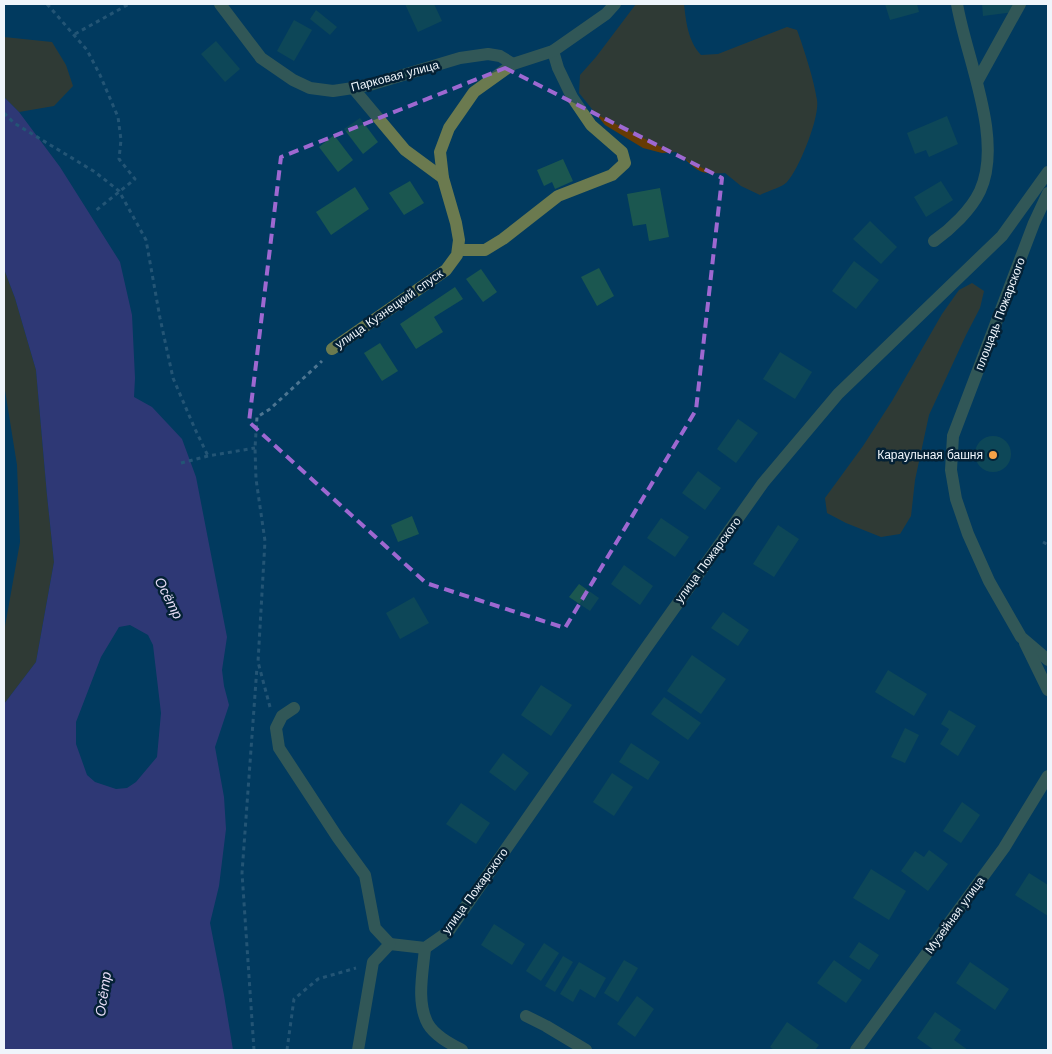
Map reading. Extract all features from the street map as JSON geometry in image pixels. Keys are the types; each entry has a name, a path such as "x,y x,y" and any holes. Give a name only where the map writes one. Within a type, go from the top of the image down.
{"street":[{"name":"Парковая улица","path":"220,4 261,58 293,80 310,88 334,91 353,88 373,84 460,58 488,54 500,56 512,64"},
{"path":"553,50 558,68 572,97 591,125 622,152 625,163 612,175 558,196 503,240 485,250 458,250 459,240 456,223 443,178 440,152 449,128 474,92 512,64 553,50 606,14 615,4"},
{"path":"934,242 963,215 980,192 987,169 988,144 978,80 961,26 957,4"},
{"path":"978,80 1020,4"},
{"path":"353,88 405,150 443,178"},
{"name":"улица Пожарского","path":"425,948 448,932 763,483 838,394 1002,236 1048,172"},
{"name":"площадь Пожарского","path":"1021,637 989,581 968,534 956,499 951,470 953,436 1034,223 1048,193"},
{"name":"улица Кузнецкий спуск","path":"332,349 446,270 458,250"},
{"path":"1021,637 1048,660"},
{"path":"1021,637 1048,690"},
{"path":"294,708 282,716 276,728 279,748 338,838 365,875 375,928 390,944 425,948 421,1002 428,1025 445,1041 462,1050"},
{"name":"Музейная улица","path":"856,1050 1004,848 1048,776"},
{"path":"358,1050 373,962 390,944"},
{"path":"526,1016 586,1050"}],"path":[{"path":"47,4 87,50 118,117 121,140 119,159 134,179 94,212"},
{"path":"74,34 129,4"},
{"path":"4,113 14,123 95,172 119,192 146,240 173,378 208,456"},
{"path":"254,1050 242,873 265,541 256,478 257,418 270,409 315,368 332,349"},
{"path":"181,463 255,448"},
{"path":"1043,542 1048,545"},
{"path":"258,662 276,728"},
{"path":"287,1050 294,999 318,979 373,962"}],"highlighted area":[{"path":"505,68 722,178 696,410 565,628 426,583 249,422 281,157"}],"shaded area":[{"path":"636,4 684,4 690,37 701,55 718,54 787,27 797,30 814,83 817,108 808,142 787,182 760,195 741,186 725,173 702,172 693,167 676,152 662,153 643,148 605,125 579,93 580,75"},
{"path":"4,37 52,42 66,65 73,86 54,106 19,112 4,97"},
{"path":"4,269 15,298 36,370 54,562 36,662 4,704 4,632 20,542 17,465 4,384"},
{"path":"972,283 984,291 980,308 929,415 915,480 911,516 900,534 881,537 827,513 825,498 863,446 892,401 942,314 959,290"}],"water":[{"name":"Осётр","path":"4,97 19,112 60,167 120,262 132,315 134,397 152,407 182,439 196,477 227,637 222,670 229,705 215,747 224,797 226,829 219,886 210,923 233,1050 4,1050 4,704 36,662 54,562 36,370 15,298 4,269","holes":["130,625 148,635 153,645 161,713 157,757 136,782 127,788 116,789 95,782 87,775 76,744 76,722 101,657 119,627"]}],"building":[{"path":"405,4 434,4 442,21 418,32"},
{"path":"885,4 917,4 919,12 890,20"},
{"path":"982,4 1013,4 1014,12 983,16"},
{"path":"316,10 337,27 330,35 310,19"},
{"path":"294,20 312,30 294,61 277,51"},
{"path":"216,41 240,69 225,82 201,54"},
{"path":"947,116 958,144 929,157 926,150 915,154 907,133"},
{"path":"360,118 378,142 363,154 344,129"},
{"path":"334,135 353,160 338,172 319,147"},
{"path":"563,159 573,181 555,189 552,182 544,186 537,170"},
{"path":"410,181 424,203 404,215 389,193"},
{"path":"941,181 953,200 926,217 914,197"},
{"path":"355,187 369,209 331,235 316,212"},
{"path":"660,188 669,237 649,241 646,224 633,226 627,194"},
{"path":"870,221 897,247 881,264 853,239"},
{"path":"854,261 879,280 856,309 832,291"},
{"path":"599,268 614,296 597,306 581,277"},
{"path":"481,269 497,292 483,302 466,279"},
{"path":"455,287 463,299 434,317 443,332 416,349 400,324"},
{"path":"380,343 398,371 382,381 364,353"},
{"path":"780,352 812,372 795,399 763,379"},
{"path":"738,419 758,433 736,463 717,449"},
{"name":"Караульная башня","path":"993,436 1000,437 1006,441 1010,447 1010,461 1006,467 1000,471 993,472 986,471 980,467 976,461 975,454 976,447 980,441 986,437"},
{"path":"698,471 721,488 705,510 682,493"},
{"path":"412,516 419,534 398,542 391,525"},
{"path":"661,518 689,537 675,557 647,538"},
{"path":"778,525 799,539 774,577 753,564"},
{"path":"624,565 653,586 640,605 611,584"},
{"path":"579,584 599,598 590,611 569,597"},
{"path":"414,597 429,623 400,639 386,613"},
{"path":"723,612 749,630 738,646 711,628"},
{"path":"692,655 726,679 701,714 667,691"},
{"path":"888,670 927,694 914,716 875,692"},
{"path":"541,685 572,705 551,736 521,715"},
{"path":"664,697 701,723 688,740 651,714"},
{"path":"949,710 976,726 958,756 940,744 949,729 941,724"},
{"path":"905,728 919,735 905,763 891,757"},
{"path":"631,743 660,762 648,780 619,762"},
{"path":"503,753 529,773 515,791 489,772"},
{"path":"612,773 633,787 614,816 593,802"},
{"path":"962,802 980,815 961,843 943,831"},
{"path":"461,803 490,823 476,844 446,824"},
{"path":"929,850 948,864 928,891 901,871 915,851 924,857"},
{"path":"871,869 906,891 889,920 853,898"},
{"path":"1029,873 1048,885 1048,916 1015,895"},
{"path":"494,924 525,944 512,965 481,945"},
{"path":"859,942 879,955 869,970 849,957"},
{"path":"544,943 559,953 541,981 526,971"},
{"path":"563,956 573,962 555,992 545,986"},
{"path":"624,960 638,968 618,1002 604,993"},
{"path":"834,960 862,980 846,1003 817,983"},
{"path":"579,962 606,978 595,998 580,989 573,1002 560,994"},
{"path":"970,962 1009,989 995,1010 956,983"},
{"path":"637,996 654,1009 635,1037 617,1024"},
{"path":"935,1012 961,1030 954,1040 968,1050 934,1050 917,1038"},
{"path":"787,1022 819,1045 815,1050 774,1050 770,1047"}],"place":[{"name":"Караульная башня","path":"993,455"}]}
